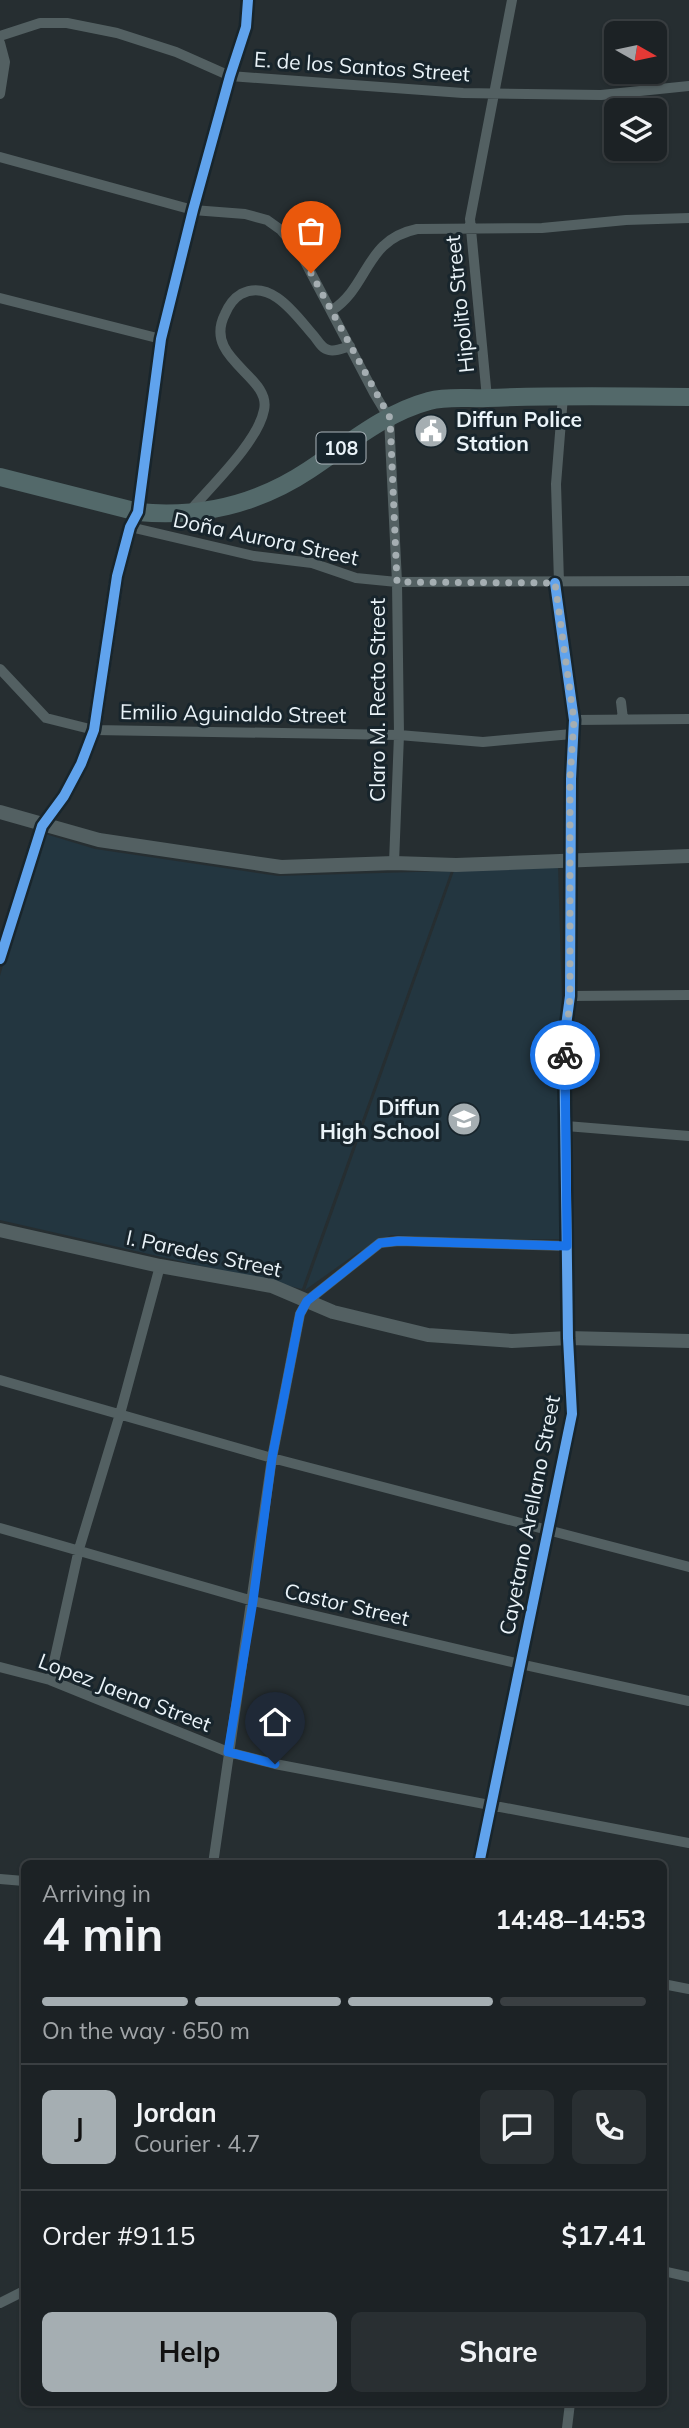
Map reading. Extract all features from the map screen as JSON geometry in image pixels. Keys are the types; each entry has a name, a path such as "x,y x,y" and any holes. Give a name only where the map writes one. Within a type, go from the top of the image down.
{"main road":[{"name":"108","path":"0,477 134,519 158,514 222,509 260,497 308,471 353,439 390,418 429,401 563,396 689,397"}],"street":[{"path":"0,955 42,825 64,796 81,764 94,730 112,601 134,519 161,339 193,210 246,27 248,0"},
{"name":"Hipolito Street","path":"487,398 478,281 470,228 512,0"},
{"name":"E. de los Santos Street","path":"0,36 40,23 67,23 117,33 176,52 230,75 493,94 601,95 689,86"},
{"path":"0,43 5,62 0,94"},
{"name":"Claro M. Recto Street","path":"0,157 193,210 245,214 267,220 281,230 301,254 390,418 397,582 398,735 394,863"},
{"path":"331,311 349,296 383,245 398,233 417,229 542,228 626,220 689,218"},
{"path":"189,512 249,442 264,411 262,392 235,365 224,347 221,331 223,317 231,303 242,294 266,292 286,304 324,348 336,350 349,346"},
{"path":"0,298 161,339"},
{"name":"Cayetano Arellano Street","path":"480,1860 572,1414 568,1338 564,1041 570,996 574,720 557,582 556,484 563,396"},
{"name":"Doña Aurora Street","path":"134,519 254,556 312,563 356,578 397,582 689,581"},
{"name":"Emilio Aguinaldo Street","path":"0,669 46,718 94,730 398,735 483,741 572,734"},
{"path":"621,702 627,719"},
{"path":"627,719 646,710"},
{"path":"574,720 689,719"},
{"path":"0,812 99,840 281,867 394,863 456,865 689,856"},
{"path":"570,996 689,995"},
{"path":"566,1126 689,1136"},
{"name":"I. Paredes Street","path":"0,1230 160,1266 272,1286 332,1312 428,1335 512,1341 568,1338 689,1341"},
{"path":"214,1860 272,1458 300,1314 307,1301 380,1243 398,1241 567,1246"},
{"path":"50,1681 79,1549 120,1414 160,1266"},
{"path":"0,1380 272,1458 689,1567"},
{"name":"Castor Street","path":"0,1528 253,1601 689,1701"},
{"name":"Lopez Jaena Street","path":"0,1667 50,1681 228,1752 275,1764 689,1843"},
{"path":"0,1879 21,1881"},
{"path":"667,1985 689,1989"},
{"path":"667,2272 689,2277"},
{"path":"0,2303 21,2292"},
{"path":"566,2428 570,2406"}],"shaded area":[{"path":"42,833 95,849 278,876 451,871 302,1289 0,1220 0,976"},
{"name":"Diffun High School","path":"558,865 562,1004 560,1239 471,1240 391,1235 357,1253 305,1290 454,871"}],"cycle path":[{"path":"0,959 42,826 64,796 81,764 94,730 117,576 130,527 138,512 161,339 193,210 246,27 248,0"},
{"path":"480,1860 572,1414 568,1338 564,1041 570,996 571,779 574,720 555,583"}],"way so far":[{"path":"311,273 390,418 397,582 555,583 574,720 570,779 570,996 564,1041 565,1055"}],"place":[{"name":"Diffun Police Station","path":"431,431"},
{"name":"Diffun High School","path":"464,1119"}],"route":[{"path":"275,1764 228,1752 253,1601 272,1458 300,1314 307,1301 380,1243 398,1241 567,1246 565,1055"}]}
